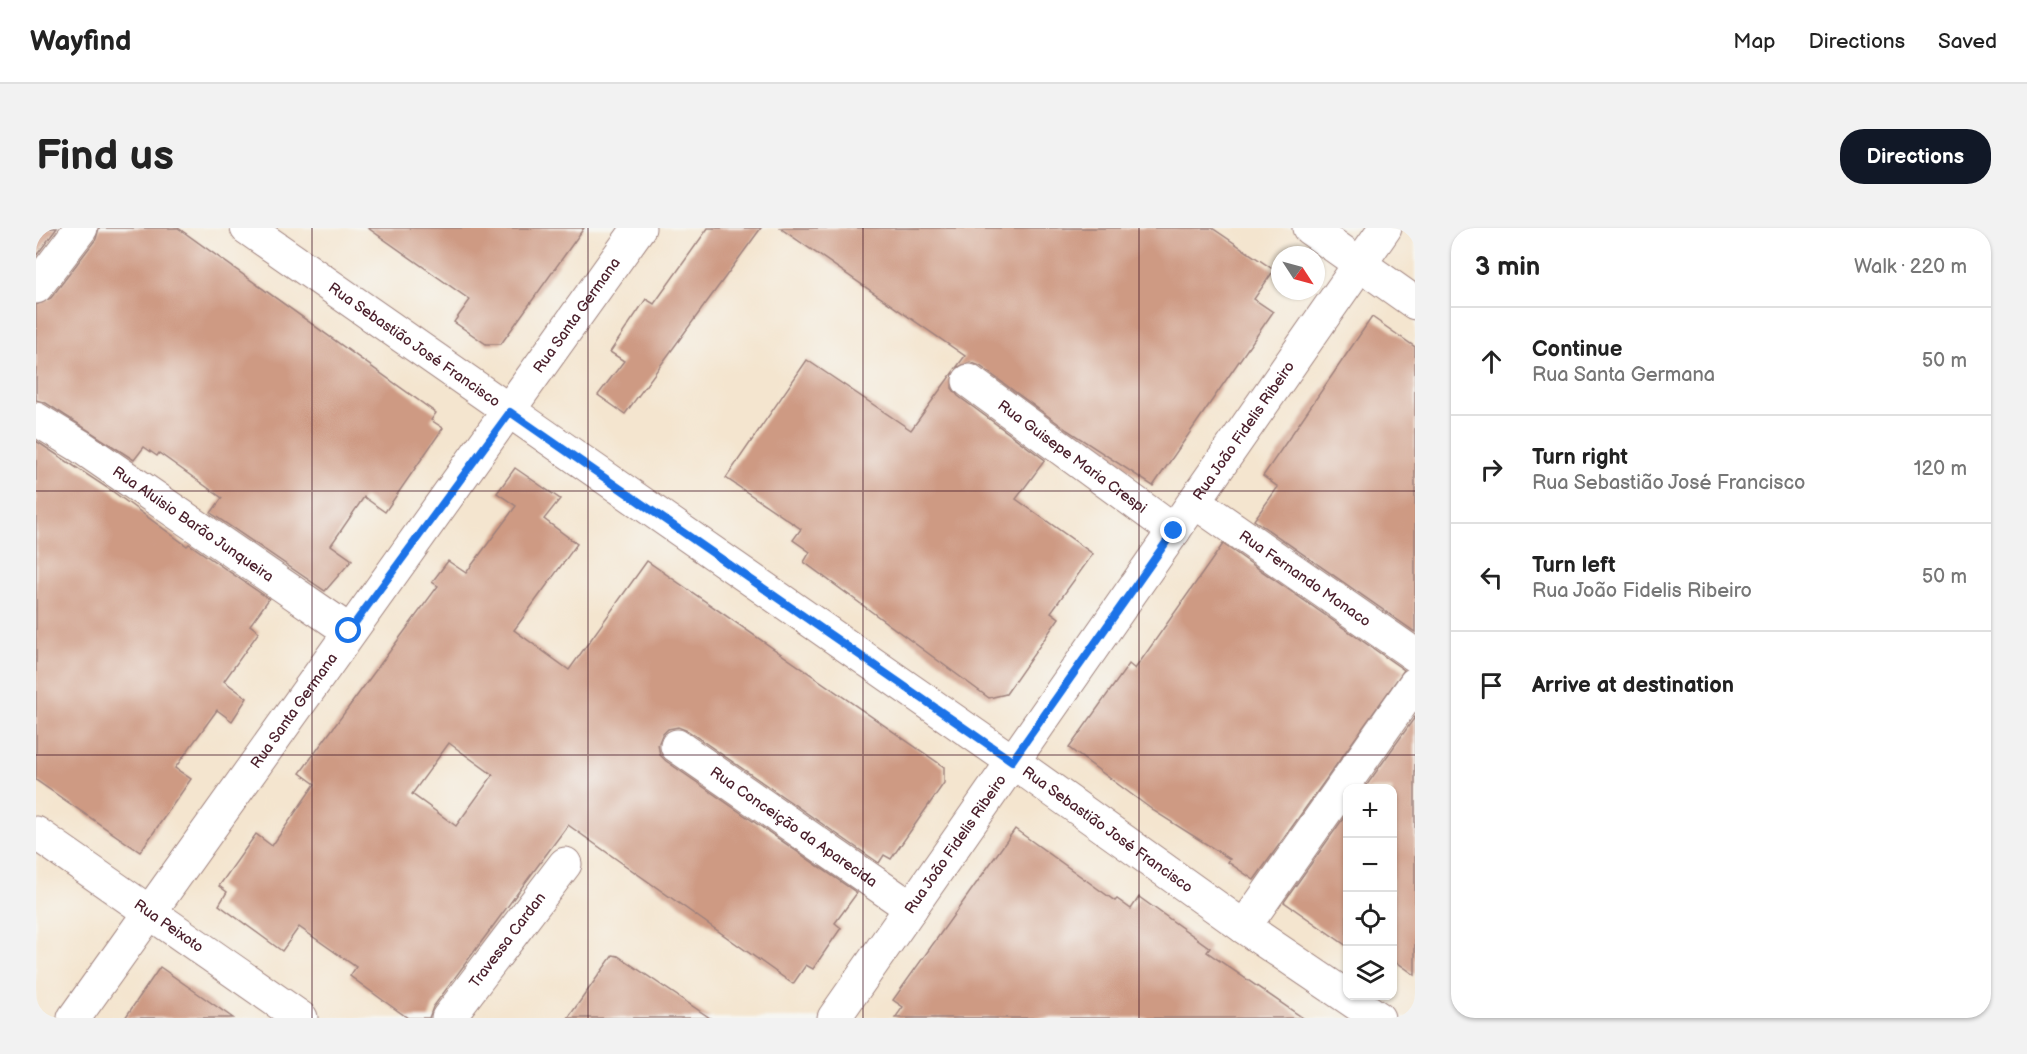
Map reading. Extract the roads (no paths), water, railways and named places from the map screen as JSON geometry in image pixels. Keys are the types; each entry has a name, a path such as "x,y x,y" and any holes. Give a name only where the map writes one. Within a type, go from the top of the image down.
{"street":[{"path":"36,287 81,228"},
{"name":"Rua Sebastião José Francisco","path":"247,228 1012,761 1244,927 1378,1018"},
{"name":"Rua Santa Germana","path":"74,1018 349,631 510,412 639,228"},
{"path":"1309,228 1415,303"},
{"name":"Rua João Fidelis Ribeiro","path":"834,1018 1385,228"},
{"name":"Rua Guisepe Maria Crespi","path":"969,381 1174,531"},
{"name":"Rua Aluisio Barão Junqueira","path":"36,419 80,446 349,631"},
{"name":"Rua Fernando Monaco","path":"1196,502 1415,655"},
{"path":"1244,927 1415,684"},
{"name":"Rua Conceição da Aparecida","path":"677,746 911,908"},
{"name":"Rua Peixoto","path":"36,833 301,1018"},
{"name":"Travessa Cardan","path":"448,1018 565,864"}]}
